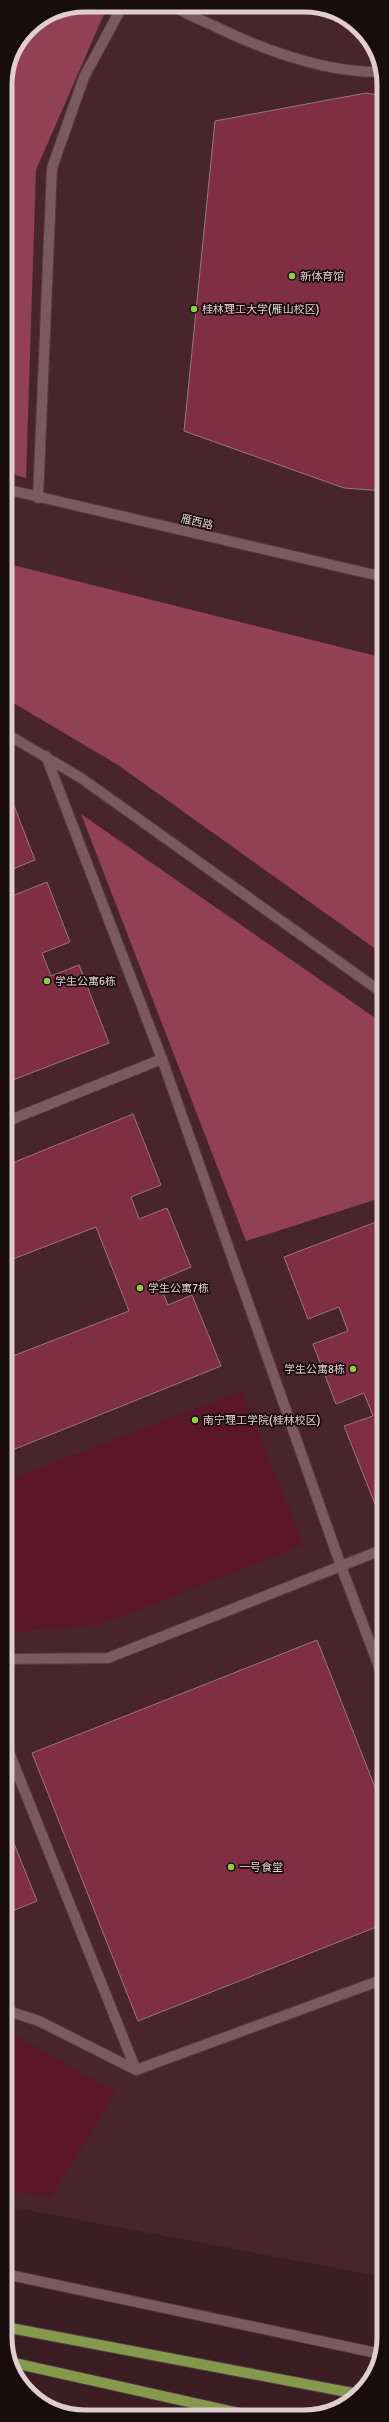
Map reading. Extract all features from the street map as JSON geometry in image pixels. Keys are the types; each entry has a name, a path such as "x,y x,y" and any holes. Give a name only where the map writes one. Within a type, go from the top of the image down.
{"main road":[{"path":"12,2328 351,2393"},
{"path":"17,2364 225,2410"}],"street":[{"path":"38,498 52,168 84,77 119,12"},
{"path":"186,12 246,42 303,60 358,72 376,72"},
{"name":"雁西路","path":"12,491 377,575"},
{"path":"12,737 46,756 377,989"},
{"path":"46,756 162,1059 341,1566 377,1661"},
{"path":"12,1119 162,1059"},
{"path":"12,1659 108,1658 377,1552"},
{"path":"12,1760 136,2070"},
{"path":"12,2012 39,2021 136,2070 377,1982"},
{"path":"12,2275 375,2353"}],"shaded area":[{"path":"105,12 36,170 26,478 12,474 13,71 24,44 33,33 44,24 71,13"},
{"name":"南宁理工学院(桂林校区)","path":"304,12 323,14 345,24 359,37 365,44 376,71 377,2276 12,2207 12,85 13,71 18,57 24,44 33,33 44,24 71,13"},
{"path":"12,565 377,656 377,950 118,765 12,702"},
{"path":"81,814 377,1019 377,1199 246,1241"},
{"path":"242,1391 304,1545 103,1624 12,1632 12,1478"},
{"path":"12,2035 15,2035 116,2092 51,2198 12,2190"}],"building":[{"name":"新体育馆","path":"366,93 377,95 377,490 344,488 184,431 215,121"},
{"path":"12,801 35,860 12,869"},
{"name":"学生公寓6栋","path":"47,882 70,942 42,953 51,976 79,965 109,1043 12,1080 12,896"},
{"name":"学生公寓7栋","path":"133,1114 161,1185 131,1197 139,1219 167,1208 191,1267 158,1281 168,1305 192,1295 221,1366 12,1450 12,1356 129,1311 96,1227 12,1259 12,1163"},
{"name":"学生公寓8栋","path":"377,1222 377,1503 375,1504 344,1426 373,1416 364,1393 336,1404 313,1344 348,1331 339,1307 308,1319 284,1257"},
{"name":"一号食堂","path":"317,1640 377,1792 377,1927 138,2021 32,1753"},
{"path":"12,1838 37,1901 12,1911"}],"place":[{"name":"新体育馆","path":"292,276"},
{"name":"桂林理工大学(雁山校区)","path":"194,309"},
{"name":"学生公寓6栋","path":"47,981"},
{"name":"学生公寓7栋","path":"140,1288"},
{"name":"学生公寓8栋","path":"353,1369"},
{"name":"南宁理工学院(桂林校区)","path":"195,1420"},
{"name":"一号食堂","path":"231,1867"}]}
